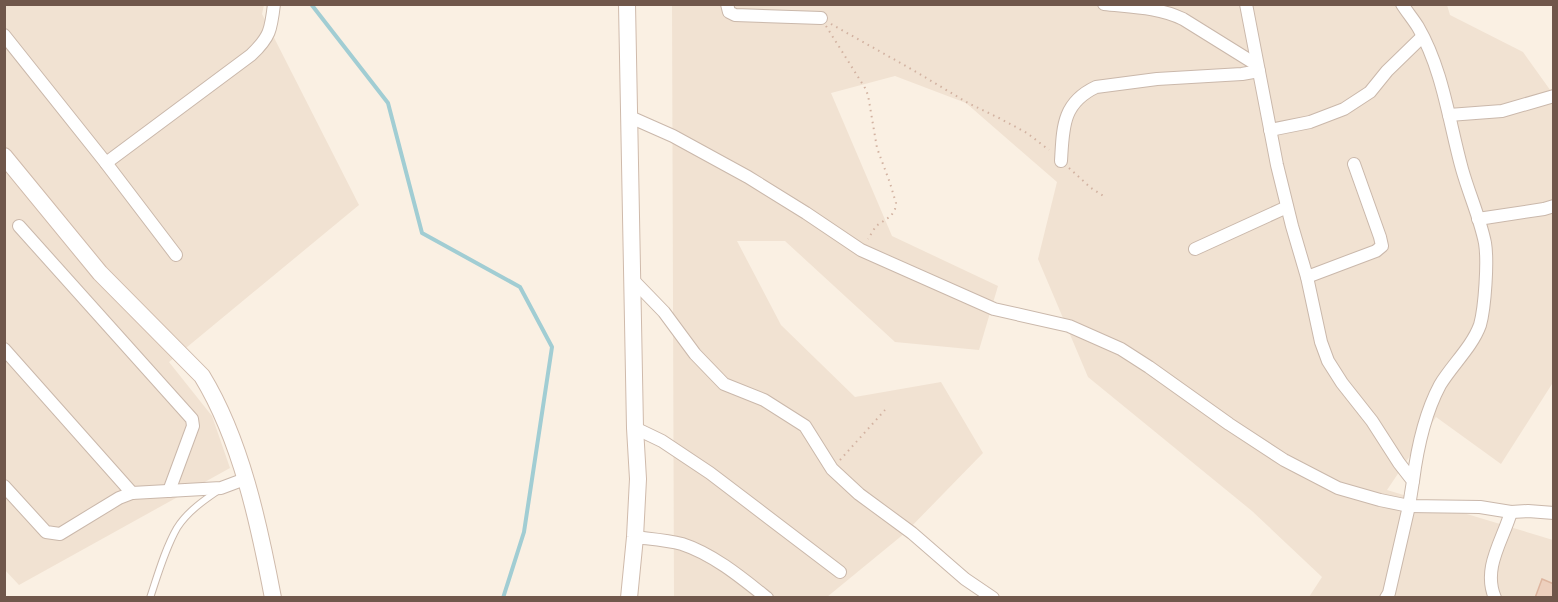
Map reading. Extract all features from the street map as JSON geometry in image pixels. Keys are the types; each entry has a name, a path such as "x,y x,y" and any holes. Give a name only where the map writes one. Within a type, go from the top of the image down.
{"street":[{"path":"106,163 251,55 269,33 274,4"},
{"path":"627,4 635,428 638,479 629,597"},
{"path":"727,4 729,12 735,15 821,18"},
{"path":"1104,4 1159,10 1172,14 1258,68"},
{"path":"1246,4 1287,207 1321,342 1328,361 1342,383 1372,421 1413,481"},
{"path":"1386,597 1389,593 1409,506 1418,450 1433,400 1446,377 1464,354 1479,325 1485,290 1486,266 1485,244 1440,81 1418,27 1402,4"},
{"path":"4,35 176,255"},
{"path":"1270,130 1310,122 1344,110 1370,92 1387,71 1422,37"},
{"path":"1061,161 1064,120 1076,101 1096,87 1137,81 1242,74 1258,68"},
{"path":"1449,115 1502,111 1554,96"},
{"path":"630,117 673,136 748,177 861,250 994,309 1069,326 1121,349 1257,442 1310,474 1345,490 1409,506 1480,507 1510,512 1554,513"},
{"path":"4,156 100,273 202,376 218,405 238,458 257,522 273,597"},
{"path":"1306,277 1367,255 1382,246 1354,164"},
{"path":"1195,249 1287,207"},
{"path":"1478,219 1554,207"},
{"path":"19,226 192,419 194,426 169,491"},
{"path":"632,279 664,312 696,354 724,384 764,400 805,426 832,469 859,494 912,532 965,579 993,597"},
{"path":"4,349 132,493"},
{"path":"635,428 662,441 710,473 840,572"},
{"path":"4,486 46,532 60,534 119,498 132,493 222,488 244,479"},
{"path":"1495,597 1491,586 1490,571 1510,512"},
{"path":"635,537 682,544 698,551 767,597"}],"lane":[{"path":"150,597 178,526 198,504 222,488"}],"path":[{"path":"821,18 960,99 1027,133 1046,147 1091,189 1105,197"},
{"path":"821,18 868,95 877,148 895,197 895,209 891,216 876,226 861,250"},
{"path":"832,469 885,410"}],"shaded area":[{"path":"4,5 264,5 262,14 359,205 169,362 212,416 230,468 19,585 4,569"},
{"path":"672,5 1447,5 1450,15 1523,52 1553,94 1554,378 1501,464 1436,417 1387,490 1553,540 1553,597 1309,597 1322,577 1252,511 1088,377 1038,259 1057,182 966,103 895,76 831,93 892,236 998,286 979,350 895,342 785,241 737,241 781,325 855,397 941,382 983,453 905,533 827,597 674,597"}],"building":[{"path":"1542,579 1554,584 1552,598 1535,598"}],"waterway":[{"path":"311,4 388,103 422,233 520,287 552,347 524,532 503,598"}]}
